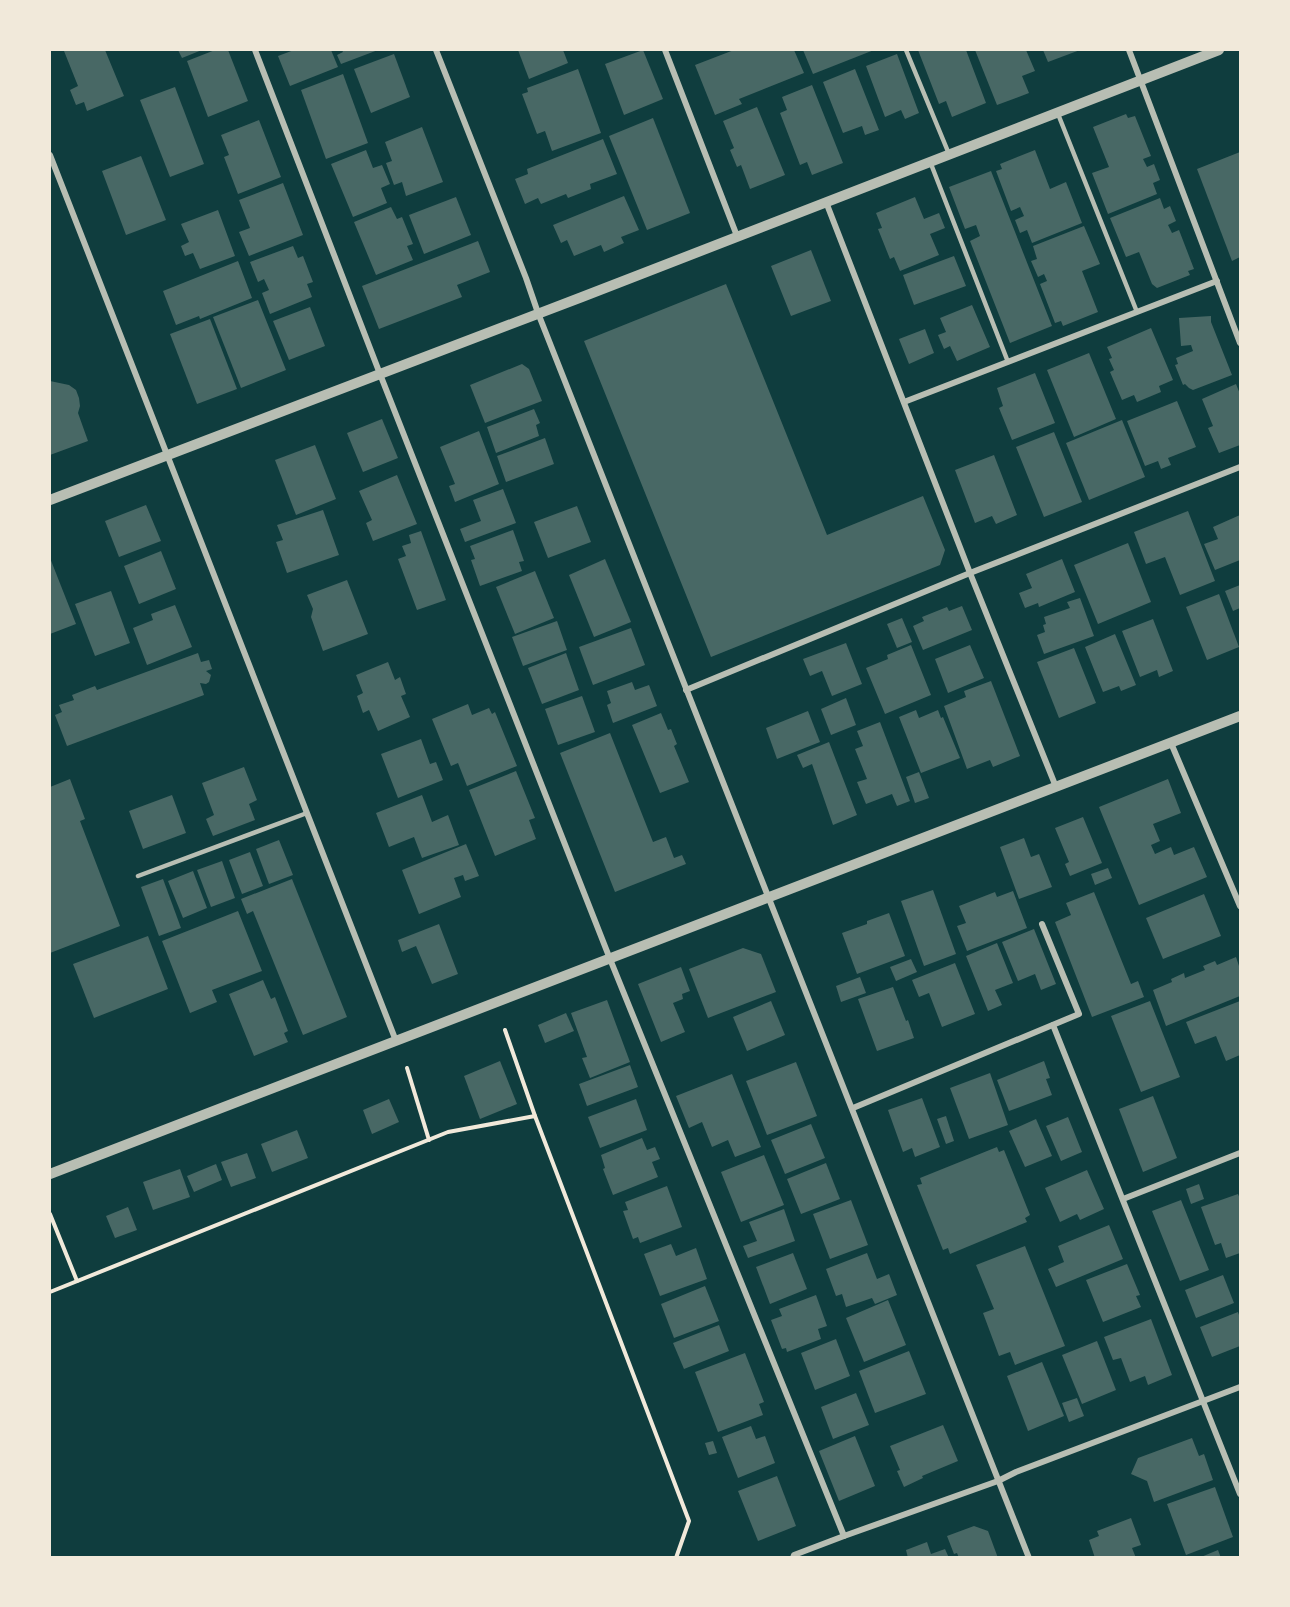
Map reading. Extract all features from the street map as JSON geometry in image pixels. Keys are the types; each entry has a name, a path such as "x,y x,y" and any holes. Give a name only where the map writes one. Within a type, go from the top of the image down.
{"street":[{"path":"255,50 610,959 844,1536"},
{"path":"436,50 1029,1557"},
{"path":"665,50 737,236"},
{"path":"1129,50 1240,343"},
{"path":"50,500 1219,50"},
{"path":"50,154 396,1041"},
{"path":"826,201 970,573 1056,787"},
{"path":"904,402 1217,281"},
{"path":"686,690 970,573 1240,467"},
{"path":"50,1174 1240,716"},
{"path":"1171,743 1240,906"},
{"path":"853,1108 1079,1014 1042,924"},
{"path":"1053,1024 1240,1494"},
{"path":"1123,1199 1240,1153"},
{"path":"793,1557 844,1536 998,1481 1016,1472 1240,1387"}],"lane":[{"path":"906,50 949,154"},
{"path":"1057,112 1137,312"},
{"path":"930,161 1008,362"},
{"path":"138,876 308,813"}],"path":[{"path":"505,1030 535,1116 689,1521 676,1557"},
{"path":"407,1068 429,1140"},
{"path":"50,1292 448,1132 535,1116"},
{"path":"50,1214 77,1281"}],"building":[{"path":"105,50 124,96 87,111 84,102 76,105 70,90 78,86 64,51"},
{"path":"178,50 202,50 182,58"},
{"path":"215,50 228,50 248,101 208,117 187,61"},
{"path":"294,50 331,50 338,67 290,86 278,56"},
{"path":"342,50 378,50 341,64 337,55 343,52"},
{"path":"518,50 563,50 568,63 529,79"},
{"path":"643,50 663,99 624,115 605,64"},
{"path":"734,50 794,50 804,73 739,99 742,104 715,115 695,65"},
{"path":"803,50 874,50 813,74"},
{"path":"918,50 966,50 986,103 952,117 946,101 939,104"},
{"path":"975,50 1026,50 1035,71 1022,76 1029,93 997,105"},
{"path":"1043,50 1080,50 1048,62"},
{"path":"394,54 410,97 371,113 354,69"},
{"path":"897,54 919,113 905,119 901,110 885,117 866,66"},
{"path":"578,69 601,133 552,151 545,131 537,134 522,94 528,92 527,88"},
{"path":"855,69 879,130 865,135 862,126 843,133 823,82"},
{"path":"343,74 368,143 326,159 301,90"},
{"path":"812,85 843,163 812,175 807,162 800,165 780,113 787,110 782,97"},
{"path":"175,87 204,164 170,177 140,100"},
{"path":"757,107 785,175 750,189 741,165 737,167 730,150 734,148 723,121"},
{"path":"1126,114 1128,118 1135,116 1151,156 1143,159 1147,167 1154,164 1160,180 1153,183 1157,194 1108,214 1092,173 1109,167 1093,127"},
{"path":"653,118 690,213 647,230 609,136"},
{"path":"259,120 281,177 238,194 224,157 229,155 221,135"},
{"path":"422,127 443,182 406,196 402,182 394,185 386,163 392,161 385,142"},
{"path":"603,139 617,174 590,184 591,189 568,198 566,194 541,204 538,198 525,204 515,179 528,174 527,169"},
{"path":"366,150 373,168 382,165 390,184 381,188 387,203 353,217 331,164"},
{"path":"1035,150 1050,189 1066,182 1082,223 1032,243 1027,230 1020,233 1015,220 1024,216 1020,207 1011,211 996,171 1002,169 1000,164"},
{"path":"1240,152 1240,257 1232,261 1197,169"},
{"path":"141,156 166,220 126,235 102,171"},
{"path":"991,171 1052,326 1010,343 970,241 980,236 976,225 965,229 949,187"},
{"path":"283,183 303,235 249,256 239,232 250,228 239,200"},
{"path":"624,196 639,230 621,237 624,243 604,252 601,245 574,256 567,240 561,243 553,225"},
{"path":"456,197 471,235 424,254 409,215"},
{"path":"915,197 924,219 939,213 945,228 930,234 939,255 900,271 894,257 890,259 878,229 882,228 876,213"},
{"path":"1160,198 1164,209 1170,206 1176,221 1168,225 1172,233 1179,230 1194,269 1188,271 1190,275 1157,288 1152,284 1139,252 1126,257 1110,218"},
{"path":"391,207 397,219 402,217 413,244 407,246 413,260 376,275 354,222"},
{"path":"218,210 235,256 200,269 193,253 185,256 181,246 189,242 181,224"},
{"path":"1084,226 1100,264 1082,271 1098,312 1063,326 1061,321 1055,323 1040,284 1047,281 1044,274 1038,277 1031,261 1037,259 1033,246"},
{"path":"478,241 490,272 457,285 462,297 379,329 362,286"},
{"path":"293,246 298,258 303,256 313,282 307,284 312,297 270,314 262,293 269,290 264,279 258,282 250,262"},
{"path":"811,250 831,301 791,316 771,266"},
{"path":"954,256 966,286 914,305 903,275"},
{"path":"238,261 252,298 200,319 199,316 176,325 163,291"},
{"path":"726,284 827,535 923,496 945,550 940,565 711,657 584,341"},
{"path":"258,300 286,370 241,388 213,317"},
{"path":"972,305 990,347 957,361 950,346 944,349 938,335 946,332 940,318"},
{"path":"310,307 325,346 289,360 273,321"},
{"path":"1211,316 1211,322 1232,375 1193,390 1183,385 1175,365 1178,364 1176,358 1193,351 1191,345 1181,346 1179,318"},
{"path":"210,319 237,389 197,404 170,334"},
{"path":"1151,328 1173,380 1159,386 1161,392 1137,402 1134,395 1122,400 1110,372 1114,370 1107,347"},
{"path":"925,329 934,353 909,364 899,339"},
{"path":"1089,353 1116,419 1074,437 1047,370"},
{"path":"522,364 529,369 542,401 485,423 470,385"},
{"path":"1035,373 1055,423 1012,440 999,408 1003,406 997,388"},
{"path":"50,381 69,385 76,390 80,406 78,413 88,441 50,455"},
{"path":"1236,384 1240,394 1240,445 1219,453 1208,428 1213,426 1202,399"},
{"path":"1177,401 1196,447 1168,458 1171,465 1161,469 1158,461 1145,466 1127,421"},
{"path":"534,409 540,423 536,425 539,436 496,453 487,427"},
{"path":"382,419 398,458 363,472 347,433"},
{"path":"1122,420 1145,477 1089,500 1066,443"},
{"path":"479,431 499,484 455,502 449,486 455,484 440,447"},
{"path":"1054,432 1082,502 1044,517 1016,447"},
{"path":"545,438 554,464 506,482 497,456"},
{"path":"315,445 336,499 296,515 275,460"},
{"path":"994,455 1017,515 996,524 992,516 975,523 955,470"},
{"path":"397,475 417,524 373,541 366,523 372,520 359,491"},
{"path":"503,489 516,523 465,542 460,529 481,521 473,500"},
{"path":"146,505 161,541 119,557 105,521"},
{"path":"577,506 591,542 548,558 534,522"},
{"path":"323,510 339,555 287,573 276,542 283,540 277,525"},
{"path":"1188,511 1215,581 1180,595 1165,557 1146,564 1134,532"},
{"path":"1240,515 1240,560 1215,570 1204,544 1218,539 1213,527"},
{"path":"513,530 524,561 519,562 522,571 480,586 471,560 475,559 470,546"},
{"path":"421,531 446,600 417,610 398,559 406,556 402,546 411,543 409,535"},
{"path":"1128,543 1151,602 1098,624 1074,565"},
{"path":"161,551 176,589 139,604 124,566"},
{"path":"50,558 76,624 50,634"},
{"path":"605,559 631,622 594,637 569,575"},
{"path":"1062,559 1075,592 1039,607 1038,603 1025,608 1019,593 1032,588 1026,574"},
{"path":"535,571 554,618 515,634 496,587"},
{"path":"347,580 368,634 323,651 311,617 313,609 307,595"},
{"path":"1240,585 1240,608 1233,611 1225,591"},
{"path":"111,591 130,643 95,656 75,604"},
{"path":"1219,594 1239,647 1207,660 1186,607"},
{"path":"1080,598 1094,636 1044,654 1037,635 1045,632 1044,617 1070,608 1067,602"},
{"path":"175,605 192,647 147,665 133,628 153,620 151,614"},
{"path":"962,606 972,630 923,650 913,626 924,621 922,617 947,607 949,611"},
{"path":"902,618 912,642 897,648 887,624"},
{"path":"1153,619 1173,671 1159,677 1157,670 1140,677 1122,631"},
{"path":"557,621 567,650 523,666 512,637"},
{"path":"631,628 645,665 593,685 579,647"},
{"path":"1115,634 1136,685 1121,691 1119,686 1103,692 1085,647"},
{"path":"846,643 862,684 832,696 822,671 810,676 803,659"},
{"path":"911,645 931,695 885,714 866,668 888,659 887,655"},
{"path":"970,645 984,678 948,693 935,659"},
{"path":"1074,648 1096,703 1059,718 1037,662"},
{"path":"198,653 201,662 209,660 212,669 206,671 211,675 209,682 200,683 204,695 67,746 55,715 62,712 59,705 74,700 72,695 95,686 97,690"},
{"path":"566,653 579,690 542,704 528,668"},
{"path":"388,662 395,680 400,677 406,694 401,696 410,717 378,731 369,710 363,713 357,696 363,693 356,675"},
{"path":"991,681 1020,756 993,767 990,760 967,769 944,706 966,697 964,691"},
{"path":"632,682 635,690 649,685 657,706 613,723 607,705 611,703 607,691"},
{"path":"582,696 595,732 558,745 545,709"},
{"path":"846,698 856,725 831,735 821,709"},
{"path":"468,704 472,715 489,708 492,714 495,712 517,766 467,786 458,763 451,766 432,719"},
{"path":"916,710 919,718 938,710 960,758 921,773 899,717"},
{"path":"808,711 820,742 777,759 766,728"},
{"path":"661,713 668,730 671,729 677,744 674,746 689,782 660,793 632,725"},
{"path":"880,722 910,801 897,806 892,794 866,804 857,782 867,779 855,749 863,746 857,731"},
{"path":"610,733 653,842 666,837 674,858 682,855 686,864 615,892 560,753"},
{"path":"421,739 430,764 436,762 443,780 398,798 381,754"},
{"path":"829,742 857,815 833,825 812,764 803,768 797,755"},
{"path":"244,767 257,800 249,804 255,820 213,836 206,819 214,815 202,783"},
{"path":"516,771 535,818 529,820 536,839 495,856 469,790"},
{"path":"919,772 929,798 915,803 906,777"},
{"path":"70,779 85,819 80,821 120,926 50,953 50,787"},
{"path":"1168,779 1181,813 1153,824 1160,841 1151,845 1155,854 1171,847 1174,855 1194,847 1207,877 1139,905 1099,807"},
{"path":"172,795 186,833 143,849 129,811"},
{"path":"422,795 432,822 448,815 459,845 422,858 414,837 389,847 376,813"},
{"path":"1083,817 1102,863 1070,876 1065,864 1069,862 1055,828"},
{"path":"1024,838 1031,857 1039,854 1052,887 1019,899 1000,847"},
{"path":"279,840 293,875 269,884 256,849"},
{"path":"466,844 479,876 465,881 463,875 454,878 461,897 419,914 402,870"},
{"path":"250,852 263,886 242,894 229,860"},
{"path":"222,861 235,898 211,907 197,870"},
{"path":"1108,868 1112,878 1095,885 1091,874"},
{"path":"193,871 207,908 183,918 168,881"},
{"path":"163,879 181,928 159,936 141,887"},
{"path":"292,879 347,1017 303,1035 253,911 247,914 241,899"},
{"path":"933,890 956,954 924,966 901,901"},
{"path":"1013,891 1027,928 967,951 957,926 966,923 959,906 995,892 997,897"},
{"path":"1094,892 1131,984 1138,981 1144,997 1092,1017 1055,922 1071,915 1066,903"},
{"path":"1204,894 1221,936 1163,959 1146,918"},
{"path":"238,911 262,971 212,990 217,1002 190,1013 162,941"},
{"path":"889,913 905,956 857,974 842,933"},
{"path":"439,924 458,974 432,984 416,946 402,952 398,940"},
{"path":"1034,929 1056,984 1041,990 1035,974 1018,981 1002,942"},
{"path":"148,936 168,989 94,1018 73,964"},
{"path":"997,943 1013,983 995,990 1002,1005 988,1011 966,956"},
{"path":"743,948 761,954 776,992 708,1018 689,969"},
{"path":"1236,957 1240,969 1240,996 1166,1026 1153,990 1172,982 1171,979 1184,973 1185,978 1205,970 1203,966 1215,961 1217,965"},
{"path":"911,959 917,972 896,981 890,967"},
{"path":"955,963 975,1014 942,1027 929,993 919,997 912,980"},
{"path":"681,967 690,991 682,994 683,999 673,1003 685,1032 661,1042 638,984"},
{"path":"860,977 866,993 841,1002 836,986"},
{"path":"263,980 271,999 275,997 288,1031 284,1033 288,1042 254,1056 229,994"},
{"path":"893,987 914,1038 877,1051 858,999"},
{"path":"607,1000 630,1062 590,1078 582,1058 587,1057 571,1013"},
{"path":"771,1001 785,1035 747,1051 733,1017"},
{"path":"1150,1001 1180,1077 1141,1092 1111,1016"},
{"path":"1240,1001 1240,1055 1226,1061 1216,1036 1195,1044 1186,1022"},
{"path":"566,1013 574,1031 545,1043 538,1025"},
{"path":"500,1061 517,1104 480,1119 464,1076"},
{"path":"1044,1061 1050,1078 1046,1079 1052,1095 1009,1111 997,1080"},
{"path":"796,1062 817,1116 767,1135 746,1081"},
{"path":"630,1065 638,1087 587,1106 579,1084"},
{"path":"990,1073 1008,1125 969,1139 950,1088"},
{"path":"732,1074 761,1147 735,1157 728,1140 712,1147 702,1122 689,1128 676,1096"},
{"path":"1153,1096 1177,1158 1143,1172 1119,1109"},
{"path":"922,1098 940,1147 915,1157 912,1148 903,1152 888,1110"},
{"path":"389,1099 399,1122 372,1134 363,1110"},
{"path":"636,1099 647,1130 600,1148 588,1117"},
{"path":"946,1116 954,1141 946,1144 937,1119"},
{"path":"1068,1117 1082,1152 1061,1161 1046,1126"},
{"path":"1036,1119 1052,1156 1025,1167 1009,1131"},
{"path":"811,1124 825,1158 785,1174 771,1140"},
{"path":"297,1130 308,1158 272,1172 261,1144"},
{"path":"642,1138 647,1150 655,1147 660,1159 652,1162 658,1177 613,1195 603,1169 605,1168 601,1155"},
{"path":"997,1147 999,1152 1004,1150 1030,1215 1025,1218 1027,1222 950,1254 948,1248 943,1250 917,1185 922,1184 920,1178"},
{"path":"247,1153 256,1178 231,1187 221,1162"},
{"path":"764,1155 784,1205 741,1222 721,1172"},
{"path":"826,1163 840,1199 801,1214 787,1179"},
{"path":"216,1164 222,1180 194,1192 187,1176"},
{"path":"180,1169 190,1197 153,1210 143,1182"},
{"path":"1087,1170 1104,1209 1080,1220 1077,1214 1060,1222 1045,1188"},
{"path":"1199,1184 1204,1199 1191,1204 1186,1189"},
{"path":"667,1186 682,1227 640,1243 638,1237 633,1239 623,1211 628,1210 625,1202"},
{"path":"1238,1194 1240,1199 1240,1253 1226,1258 1221,1243 1215,1245 1201,1207"},
{"path":"851,1200 868,1245 830,1259 813,1214"},
{"path":"1181,1200 1209,1270 1180,1281 1152,1211"},
{"path":"128,1207 137,1230 115,1238 106,1216"},
{"path":"784,1209 795,1241 748,1258 743,1246 757,1241 749,1222"},
{"path":"1109,1225 1123,1259 1056,1287 1048,1269 1064,1262 1058,1246"},
{"path":"671,1244 676,1256 696,1248 707,1279 660,1296 644,1254"},
{"path":"1025,1246 1065,1346 1015,1365 1010,1352 999,1356 983,1313 994,1309 976,1265"},
{"path":"793,1253 807,1289 770,1304 756,1267"},
{"path":"867,1253 877,1279 889,1274 897,1295 875,1304 872,1298 846,1307 842,1294 836,1296 826,1269"},
{"path":"1127,1264 1140,1295 1136,1296 1141,1307 1103,1322 1086,1280"},
{"path":"1223,1275 1234,1303 1196,1318 1185,1290"},
{"path":"705,1286 719,1321 674,1338 661,1304"},
{"path":"816,1295 827,1326 818,1329 821,1339 787,1352 786,1348 782,1349 771,1320 782,1316 779,1309"},
{"path":"888,1300 906,1345 864,1362 846,1318"},
{"path":"1238,1312 1240,1346 1212,1357 1200,1327"},
{"path":"1151,1319 1172,1375 1148,1385 1145,1376 1130,1382 1121,1358 1113,1360 1104,1337"},
{"path":"719,1325 729,1351 684,1369 673,1343"},
{"path":"836,1339 850,1376 815,1390 801,1353"},
{"path":"1097,1341 1116,1390 1082,1404 1062,1355"},
{"path":"909,1351 926,1394 875,1413 859,1371"},
{"path":"745,1353 764,1402 759,1404 763,1415 718,1432 695,1372"},
{"path":"1042,1362 1064,1416 1028,1431 1007,1376"},
{"path":"856,1393 869,1425 833,1439 821,1407"},
{"path":"1077,1398 1084,1416 1069,1422 1062,1403"},
{"path":"943,1425 958,1461 922,1476 923,1478 904,1487 890,1446"},
{"path":"751,1426 756,1439 765,1436 775,1463 738,1478 722,1437"},
{"path":"855,1436 875,1486 839,1501 819,1451"},
{"path":"1192,1438 1199,1456 1204,1454 1213,1480 1154,1502 1147,1481 1131,1474 1138,1458"},
{"path":"713,1441 717,1453 709,1455 705,1443"},
{"path":"777,1476 796,1526 758,1541 738,1491"},
{"path":"1215,1487 1233,1537 1186,1555 1167,1504"},
{"path":"1131,1518 1141,1545 1132,1548 1136,1558 1095,1558 1089,1540 1099,1536 1097,1531"},
{"path":"974,1526 988,1531 998,1558 959,1558 957,1553 954,1554 947,1536"},
{"path":"927,1542 931,1554 945,1549 949,1558 908,1558 906,1550"},
{"path":"1218,1550 1221,1558 1201,1558 1201,1557"}]}
